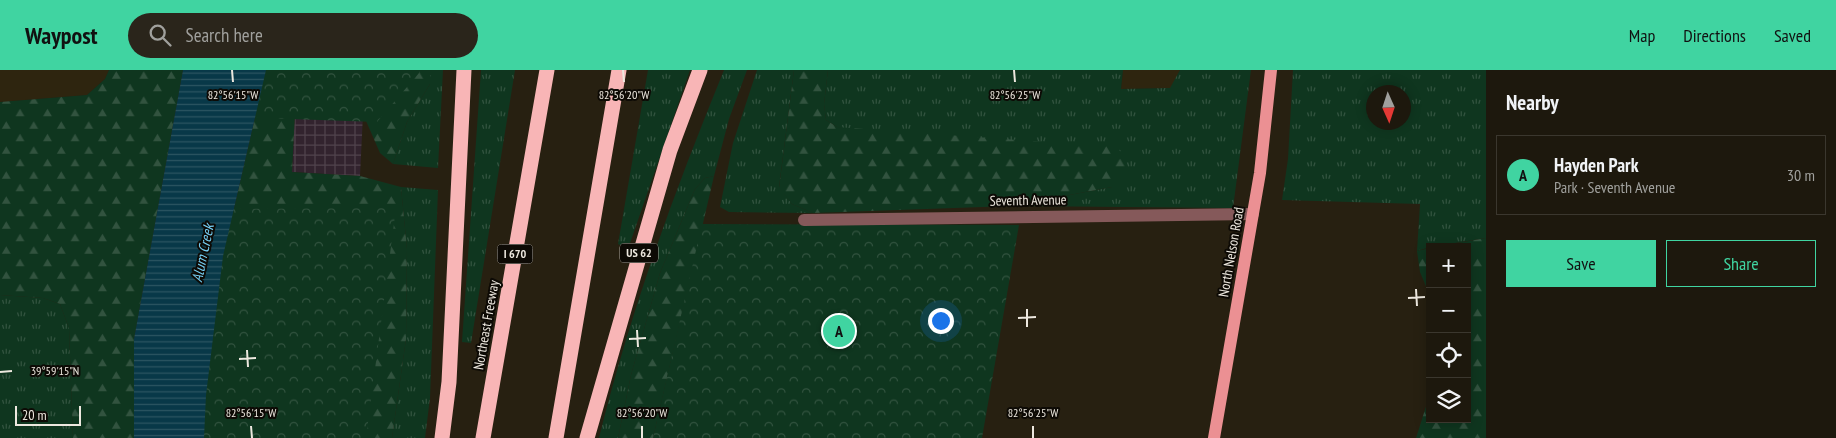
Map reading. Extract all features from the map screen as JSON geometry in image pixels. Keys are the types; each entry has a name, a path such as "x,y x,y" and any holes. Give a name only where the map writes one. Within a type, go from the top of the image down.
{"highway":[{"path":"442,438 449,382 464,70"},
{"name":"Northeast Freeway","path":"483,438 547,70"},
{"path":"556,438 619,70"},
{"name":"US 62","path":"587,438 674,136 700,70"}],"main road":[{"name":"North Nelson Road","path":"1214,438 1261,167 1271,70"}],"street":[{"name":"Seventh Avenue","path":"804,220 1253,214"}],"shaded area":[{"path":"0,70 109,70 105,79 87,95 0,102"},
{"path":"1123,70 1180,70 1171,88 1121,89"},
{"path":"295,111 363,114 360,176 292,172"}],"green space":[{"path":"109,70 183,70 134,339 134,438 73,438 69,328 60,304 43,298 0,295 0,102 87,95 105,79"},
{"path":"240,70 419,70 419,73 377,122 231,117"},
{"path":"266,70 430,70 430,84 407,122 393,164 380,153 363,114 295,111 292,172 360,176 401,187 407,249 406,339 392,438 204,438 223,256"},
{"path":"430,70 443,70 438,168 393,164 407,122 430,84"},
{"path":"481,70 515,70 471,343 462,342"},
{"path":"648,70 690,70 628,249 618,244"},
{"path":"724,70 747,70 729,119 714,176 705,178 695,189 660,273 631,375 618,438 599,438 639,298 688,160"},
{"path":"757,70 794,70 779,187 792,204 813,213 729,212 720,207 733,143"},
{"path":"794,70 828,70 824,104 826,120 837,127 1117,147 1125,158 1125,176 1112,187 1011,206 813,213 792,204 779,188"},
{"path":"828,70 1123,70 1121,89 1170,88 1180,70 1251,70 1233,208 1011,206 1112,187 837,127 826,120 824,104"},
{"path":"1293,70 1486,70 1486,238 1455,243 1426,243 1426,248 1417,251 1420,204 1282,200 1288,159"},
{"path":"714,176 653,438 618,438 631,375 660,273 695,189 705,178"},
{"path":"401,187 438,190 430,398 425,438 392,438 406,339 407,249"},
{"path":"396,208 366,438 184,438 212,209"},
{"path":"702,224 1019,225 982,438 653,438"},
{"path":"1486,238 1486,438 1416,438 1426,407 1426,423 1471,423 1471,243 1458,243"},
{"path":"1426,249 1426,286 1420,272 1417,251"},
{"path":"0,295 43,298 60,304 69,328 73,438 0,438"}],"water":[{"name":"Alum Creek","path":"183,70 266,70 223,256 206,395 204,438 134,438 134,339"}],"place":[{"name":"Hayden Park","path":"839,331"}]}
